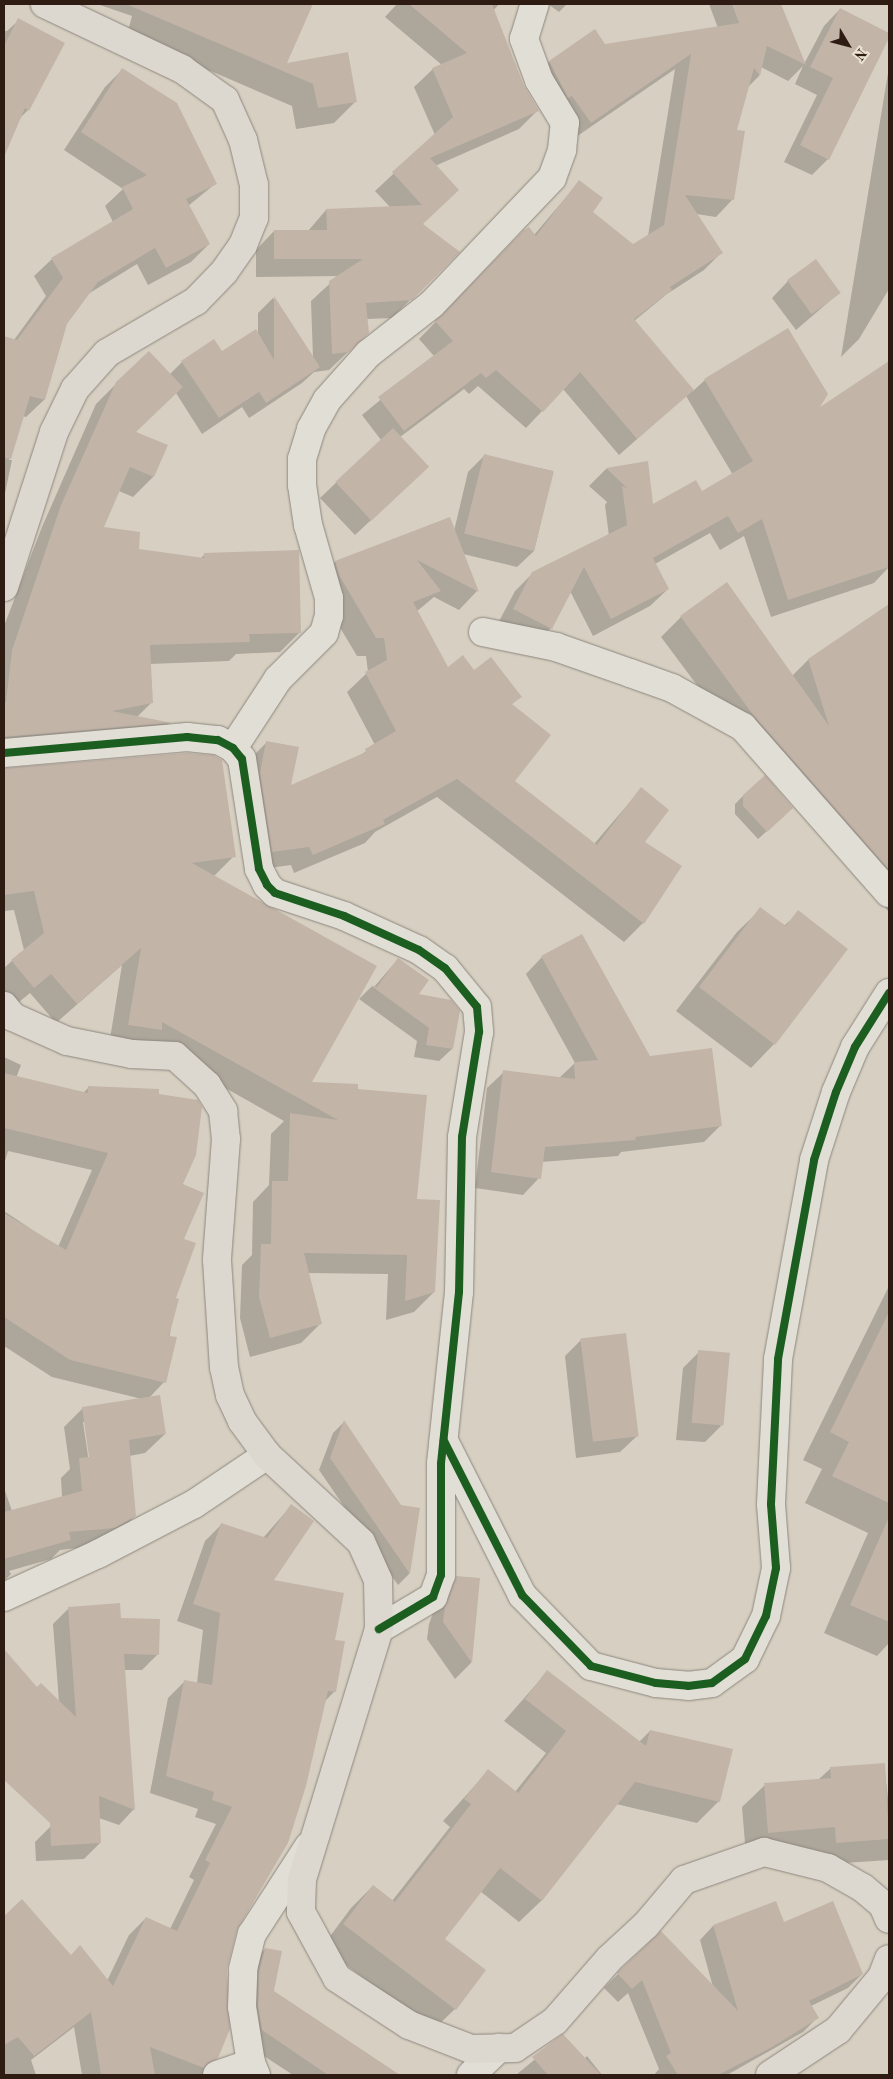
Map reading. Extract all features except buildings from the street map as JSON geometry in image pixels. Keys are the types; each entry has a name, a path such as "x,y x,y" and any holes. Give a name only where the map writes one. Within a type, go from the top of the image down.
{"main road":[{"path":"4,587 54,432 75,390 106,353 196,301 228,265 243,244 254,218 254,185 243,140 225,100 182,69 45,4"},
{"path":"4,1006 13,1017 67,1042 132,1054 175,1056 206,1085 223,1112 226,1139 218,1260 224,1367 230,1395 238,1412 267,1455 360,1542 378,1580 379,1629 302,1880 301,1912 336,1978 409,2025 472,2049 515,2048 555,2021 609,1959 646,1925 684,1880 764,1852 828,1868 864,1888 883,1905 889,1919"},
{"path":"770,2075 838,2030 882,1977 889,1960"}],"street":[{"path":"233,748 278,679 324,633 329,616 329,598 308,526 302,485 302,459 311,429 327,400 368,354 432,304 552,178 562,150 565,123 539,80 524,39 535,4"},
{"path":"483,632 556,647 663,685 743,727 889,893"},
{"path":"4,753 187,736 218,740 233,748 242,759 259,869 267,885 275,893 344,916 419,950 445,968 477,1007 479,1032 462,1137 459,1292 444,1440 439,1586 433,1597 379,1629"},
{"path":"444,1440 522,1595 591,1666 656,1683 688,1686 712,1683 745,1659 766,1616 776,1568 771,1504 778,1359 814,1160 836,1092 855,1047 889,993"},
{"path":"4,1597 98,1554 194,1504 267,1455"},
{"path":"217,2075 253,2069 242,2007 243,1969 252,1934 313,1841"},
{"path":"471,2075 499,2048"}],"cycle path":[{"path":"4,753 187,737 218,740 233,748 242,759 259,869 267,885 275,893 344,916 419,950 445,968 477,1007 479,1032 462,1137 459,1292 441,1464 441,1575 433,1597 379,1629"},
{"path":"444,1441 522,1595 591,1666 656,1683 688,1686 712,1683 745,1659 766,1616 776,1568 771,1504 778,1359 814,1160 836,1092 855,1047 889,993"}]}
